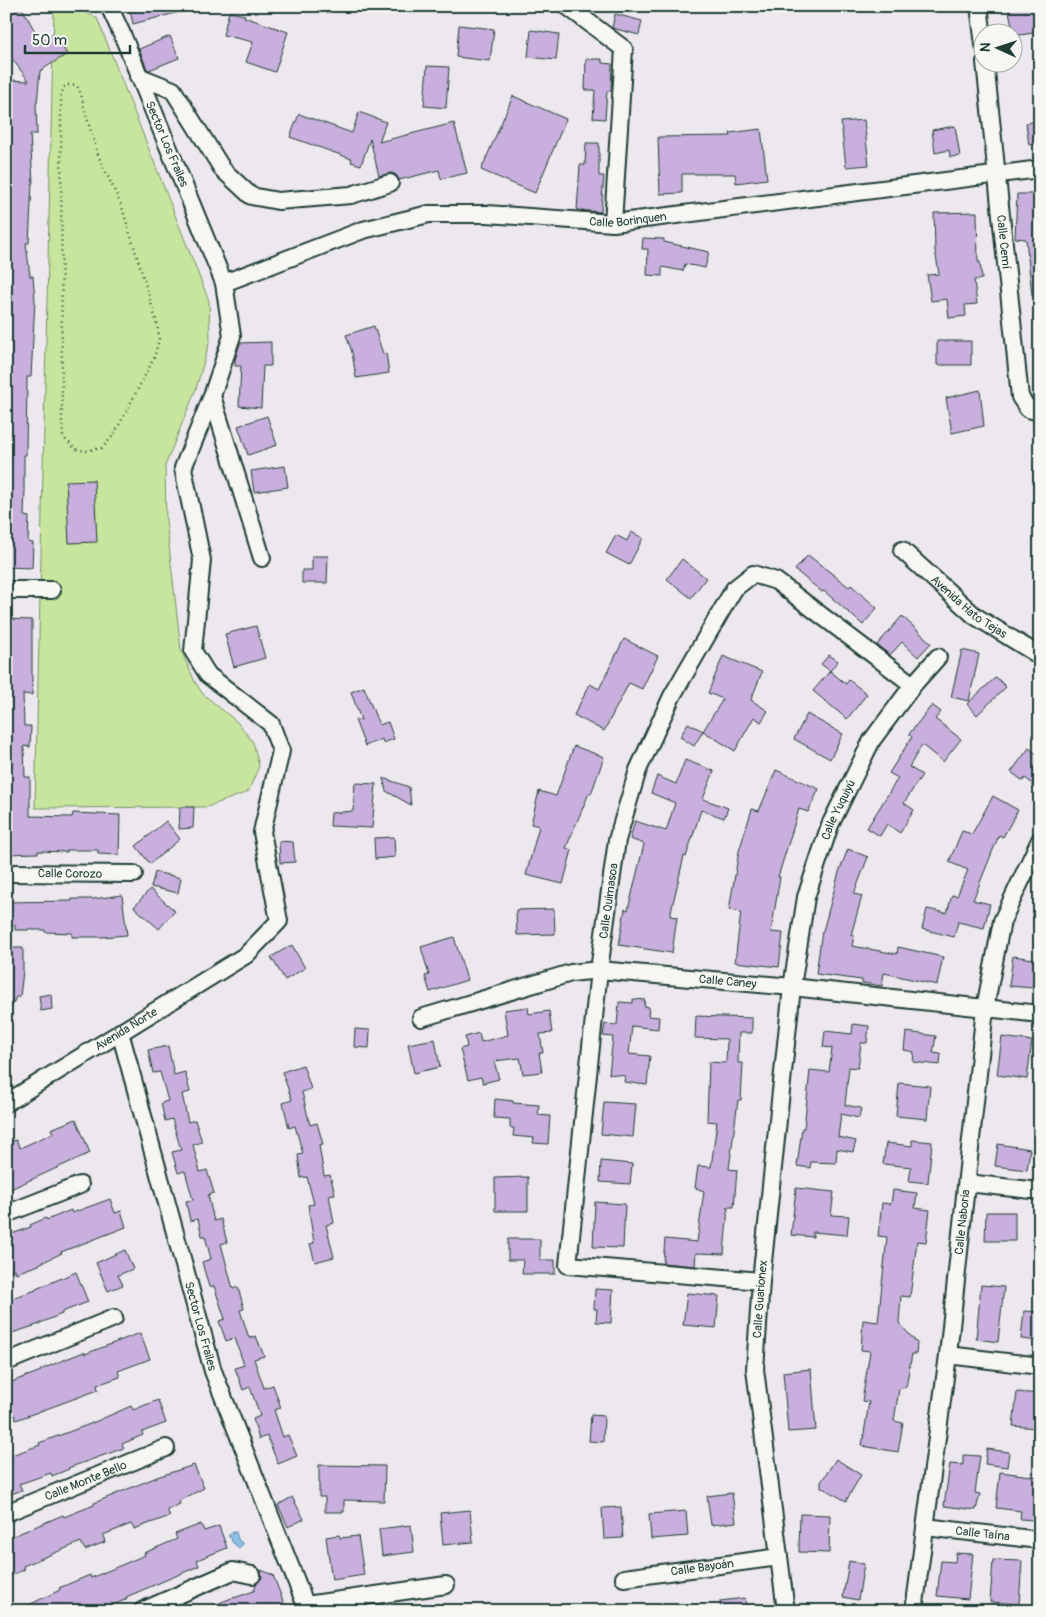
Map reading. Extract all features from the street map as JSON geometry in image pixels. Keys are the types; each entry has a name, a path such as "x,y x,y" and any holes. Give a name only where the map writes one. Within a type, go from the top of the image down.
{"street":[{"name":"Sector Los Frailes","path":"109,6 224,283 232,336 212,396"},
{"path":"567,6 624,49 613,223"},
{"path":"979,6 981,22"},
{"name":"Calle Cemí","path":"987,72 1020,398 1028,409 1040,412"},
{"path":"138,76 173,90 223,170 251,196 278,201 342,196 352,195 390,183"},
{"name":"Calle Borinquen","path":"224,283 363,230 429,214 487,214 613,223 1040,169"},
{"path":"212,396 262,558"},
{"name":"Avenida Norte","path":"6,1103 246,954 279,921 262,832 281,751 271,724 208,675 193,650 202,560 183,468 212,396"},
{"name":"Avenida Hato Tejas","path":"902,550 975,616 1040,656"},
{"name":"Calle Quimasoa","path":"761,1281 568,1265 599,970 617,840 638,770 672,696 734,589 753,574 776,581 913,685"},
{"path":"6,590 52,590"},
{"name":"Calle Yuquiyú","path":"792,987 806,897 830,825 872,740 913,685 938,657"},
{"name":"Calle Naboria","path":"914,1611 948,1354 985,1008 1002,921 1040,840"},
{"name":"Calle Corozo","path":"6,873 134,874"},
{"name":"Calle Caney","path":"421,1018 571,973 599,970 792,987 1040,1014"},
{"name":"Calle Guarionex","path":"786,1611 755,1369 761,1281 792,987"},
{"name":"Sector Los Frailes","path":"120,1032 213,1371 307,1608"},
{"path":"967,1183 1040,1191"},
{"path":"6,1214 80,1184"},
{"path":"6,1362 114,1318"},
{"path":"948,1354 1040,1366"},
{"name":"Calle Monte Bello","path":"6,1513 166,1448"},
{"name":"Calle Taína","path":"925,1527 1040,1540"},
{"name":"Calle Bayoán","path":"624,1578 779,1557"},
{"path":"142,1611 233,1570 252,1575"},
{"path":"307,1608 446,1585"}],"path":[{"path":"68,84 77,86 81,94 98,155 122,207 157,323 159,339 154,358 114,435 102,448 86,451 75,449 63,438 62,421 61,96 64,87 68,84"}],"green space":[{"path":"54,6 72,6 97,18 209,301 210,340 196,389 165,466 166,520 181,650 195,682 203,694 237,722 253,742 259,766 248,792 207,807 35,808"}],"water":[{"path":"236,1532 238,1539 243,1544 239,1548 228,1536"}],"building":[{"path":"129,6 187,6 187,10 133,24"},
{"path":"1008,6 1040,6 1039,32 1024,34 1024,22 1011,22"},
{"path":"22,8 41,42 53,33 67,54 40,71 36,103 37,134 30,134 33,183 29,243 26,243 30,276 33,276 35,300 31,377 27,377 24,516 29,517 28,542 33,543 32,568 6,567 6,80 29,81 6,51 6,16"},
{"path":"229,12 245,15 244,17 288,32 275,72 246,62 253,42 223,35"},
{"path":"615,14 642,21 639,35 612,28"},
{"path":"459,25 494,29 490,61 456,57"},
{"path":"531,30 559,34 556,60 528,57"},
{"path":"170,36 179,58 149,70 147,69 139,49"},
{"path":"586,59 602,59 602,63 612,64 611,91 607,91 605,119 593,118 595,90 585,90"},
{"path":"427,66 449,67 446,108 424,106"},
{"path":"513,96 566,119 535,193 481,170"},
{"path":"359,112 386,122 379,142 454,123 467,173 441,179 439,170 399,180 392,173 379,176 370,139 361,165 351,162 352,159 290,137 299,114 352,133"},
{"path":"864,120 869,165 846,167 841,122"},
{"path":"1040,121 1040,143 1029,145 1026,123"},
{"path":"955,126 960,156 950,157 949,150 935,153 932,130"},
{"path":"761,129 767,179 736,183 735,174 682,174 682,193 660,194 658,137 731,136 730,133"},
{"path":"586,143 599,143 599,176 604,176 601,212 577,210 580,165 585,165"},
{"path":"1017,194 1040,194 1040,294 1032,295 1026,239 1015,238"},
{"path":"977,212 978,262 980,262 982,279 974,280 977,304 965,305 966,316 949,318 947,299 931,301 927,275 939,274 935,250 934,213"},
{"path":"643,238 664,239 664,242 709,252 705,268 685,264 683,271 662,267 662,276 647,275 648,249 642,249"},
{"path":"374,326 383,354 386,353 389,373 356,378 352,352 346,335"},
{"path":"937,341 971,341 971,365 937,365"},
{"path":"271,342 271,366 263,366 261,408 239,406 241,366 235,366 235,360 240,343"},
{"path":"980,390 984,426 952,433 946,398"},
{"path":"267,416 277,445 248,455 238,426"},
{"path":"285,466 288,487 254,492 251,471"},
{"path":"94,480 97,542 69,543 66,481"},
{"path":"631,532 643,538 629,565 606,553 616,535 627,541"},
{"path":"808,555 849,587 851,585 877,608 863,625 824,591 822,592 795,570"},
{"path":"312,556 328,556 327,583 302,583 302,570 312,570"},
{"path":"682,559 706,578 691,598 667,579"},
{"path":"902,616 931,643 918,657 902,642 890,655 877,645"},
{"path":"6,619 32,620 32,695 23,694 24,726 31,726 30,747 24,746 25,777 30,777 30,816 72,817 73,813 120,815 119,855 98,854 98,850 38,851 38,853 6,854"},
{"path":"256,626 265,658 234,667 225,634"},
{"path":"624,639 658,656 642,689 629,683 604,731 574,715 590,684 599,689"},
{"path":"962,650 979,654 969,701 951,697"},
{"path":"829,655 838,661 830,671 821,664"},
{"path":"723,656 762,672 751,700 768,711 761,722 754,717 735,751 703,731 723,699 708,693"},
{"path":"830,671 846,684 849,680 867,694 847,719 813,691"},
{"path":"996,677 1006,687 977,715 967,704"},
{"path":"364,687 379,725 388,722 394,739 383,743 382,739 365,746 355,720 361,720 351,692"},
{"path":"932,705 941,712 935,719 961,739 943,762 922,745 909,767 922,775 904,803 914,810 900,833 887,824 880,836 867,828 898,778 889,773 912,737 909,734"},
{"path":"807,714 843,734 830,759 794,739"},
{"path":"688,723 703,731 694,746 680,737"},
{"path":"574,746 604,757 591,794 589,793 566,848 572,850 563,884 526,875 539,826 531,824 539,791 556,796"},
{"path":"1029,748 1040,757 1040,789 1025,778 1023,781 1011,772"},
{"path":"685,760 714,771 703,799 728,808 724,818 701,810 686,857 684,856 670,916 677,917 672,953 619,945 625,909 628,910 644,844 630,839 635,821 666,831 675,803 651,793 657,776 676,784"},
{"path":"776,770 819,789 808,812 799,809 778,877 780,877 771,932 783,933 779,967 735,962 741,912 729,910 739,851 752,809 759,811"},
{"path":"383,778 409,787 411,805 386,791"},
{"path":"355,783 376,784 372,828 330,826 331,813 353,811"},
{"path":"993,796 1018,810 1003,837 999,835 973,900 990,904 984,928 958,922 954,937 922,929 927,909 947,913 952,895 957,896 968,870 949,862 962,831 972,834"},
{"path":"180,807 194,807 193,828 179,829"},
{"path":"166,821 180,839 150,864 136,846"},
{"path":"394,837 395,857 375,859 374,838"},
{"path":"279,841 293,842 295,862 280,863"},
{"path":"848,849 868,857 854,894 862,896 851,935 854,935 852,946 897,954 898,947 943,957 937,985 884,973 882,986 862,983 862,980 816,974 822,931 839,872"},
{"path":"155,872 181,878 178,893 151,887"},
{"path":"150,889 175,911 159,929 134,907"},
{"path":"122,895 127,935 72,937 72,933 45,932 45,930 31,929 15,930 15,925 6,924 6,902 72,901 72,899 93,899"},
{"path":"554,909 555,934 517,935 516,910"},
{"path":"454,937 467,980 430,992 425,976 429,975 421,947"},
{"path":"292,945 305,968 285,980 271,957"},
{"path":"6,948 23,948 23,971 20,997 16,997 6,1019"},
{"path":"1013,956 1040,960 1040,983 1033,982 1033,988 1009,986"},
{"path":"51,994 52,1009 41,1011 39,996"},
{"path":"633,999 645,1000 644,1006 649,1007 648,1016 659,1017 658,1029 632,1026 629,1054 650,1056 647,1085 624,1082 625,1076 609,1074 613,1037 603,1036 605,1024 617,1025 619,1002 633,1003"},
{"path":"528,1007 529,1014 549,1011 552,1033 540,1034 543,1053 539,1053 542,1072 523,1074 520,1058 494,1061 499,1079 483,1083 481,1077 468,1080 460,1049 467,1047 465,1037 479,1033 481,1042 508,1035 504,1010"},
{"path":"696,1016 752,1018 752,1033 739,1033 738,1063 743,1063 741,1100 738,1100 729,1169 737,1170 734,1207 728,1207 724,1254 696,1253 695,1266 663,1263 665,1239 697,1242 704,1191 695,1188 698,1166 711,1167 717,1122 707,1121 709,1062 726,1063 727,1039 695,1038"},
{"path":"853,1024 869,1026 867,1043 861,1043 858,1068 849,1067 845,1105 861,1108 859,1118 841,1114 838,1137 856,1141 853,1152 837,1149 836,1163 811,1162 810,1168 797,1166 802,1128 804,1128 810,1070 829,1072 832,1048 823,1047 825,1031 852,1034"},
{"path":"355,1029 370,1030 369,1048 354,1047"},
{"path":"906,1032 936,1036 933,1053 941,1054 940,1065 913,1062 914,1052 904,1050"},
{"path":"1002,1037 1032,1041 1027,1079 997,1075"},
{"path":"435,1039 440,1067 414,1073 408,1044"},
{"path":"168,1046 174,1075 185,1072 190,1092 182,1094 188,1122 195,1120 202,1142 193,1145 200,1172 207,1170 214,1193 208,1195 214,1221 221,1219 227,1242 221,1244 233,1289 238,1287 244,1309 240,1310 249,1338 256,1336 264,1356 254,1359 264,1388 273,1385 281,1408 274,1410 283,1437 288,1435 297,1456 278,1464 267,1436 259,1439 253,1419 260,1416 250,1387 243,1390 235,1368 244,1365 235,1338 226,1341 219,1321 225,1319 214,1286 209,1287 202,1262 211,1259 205,1236 202,1236 198,1219 190,1221 186,1201 193,1200 185,1171 178,1173 172,1152 181,1150 172,1119 165,1121 161,1103 168,1101 160,1072 153,1073 148,1050"},
{"path":"303,1065 311,1089 302,1092 310,1125 317,1123 323,1144 319,1145 324,1176 330,1175 335,1194 329,1195 334,1223 326,1225 334,1257 315,1262 310,1244 314,1243 308,1205 314,1204 307,1177 301,1178 298,1155 303,1154 295,1126 289,1128 283,1103 292,1100 282,1072"},
{"path":"899,1083 930,1086 927,1119 896,1116"},
{"path":"495,1099 513,1101 513,1103 539,1105 538,1115 550,1116 548,1144 533,1143 534,1138 513,1136 514,1128 510,1128 510,1119 494,1118"},
{"path":"604,1102 636,1104 633,1137 601,1134"},
{"path":"76,1119 90,1153 6,1191 6,1144 16,1140 20,1148 53,1133 51,1129"},
{"path":"912,1140 932,1142 928,1183 909,1181 911,1167 883,1164 886,1143 912,1146"},
{"path":"998,1144 1030,1149 1027,1170 995,1166"},
{"path":"601,1161 632,1164 630,1184 600,1182"},
{"path":"528,1177 528,1211 495,1211 495,1178"},
{"path":"796,1188 834,1192 831,1215 849,1216 847,1235 813,1232 813,1237 791,1235"},
{"path":"893,1190 917,1193 915,1208 930,1210 926,1242 917,1241 910,1297 901,1296 899,1323 917,1343 916,1354 912,1354 906,1387 899,1389 894,1421 903,1423 898,1452 862,1446 869,1402 862,1401 870,1351 861,1350 863,1320 878,1322 887,1237 878,1236 882,1203 891,1204"},
{"path":"110,1199 115,1213 121,1211 126,1227 61,1252 39,1265 16,1273 15,1269 6,1272 6,1236 31,1227 30,1225 46,1218 47,1220 71,1210 72,1213"},
{"path":"595,1202 625,1204 623,1248 593,1247"},
{"path":"986,1212 1015,1212 1015,1241 985,1241"},
{"path":"508,1239 540,1239 540,1260 555,1260 555,1274 522,1274 523,1260 508,1260"},
{"path":"125,1250 133,1269 118,1275 123,1285 108,1291 96,1263"},
{"path":"76,1272 88,1302 62,1312 62,1314 40,1324 6,1335 6,1300 36,1290"},
{"path":"981,1285 1004,1287 998,1342 976,1339"},
{"path":"595,1289 613,1290 611,1323 596,1322 597,1309 594,1309"},
{"path":"687,1293 719,1296 716,1328 683,1325"},
{"path":"1024,1311 1040,1312 1040,1341 1021,1339"},
{"path":"140,1333 150,1359 118,1371 120,1377 97,1385 98,1390 16,1420 15,1415 6,1419 6,1384 84,1352 85,1354"},
{"path":"811,1369 816,1430 788,1432 783,1372"},
{"path":"1017,1392 1040,1394 1037,1428 1013,1426"},
{"path":"158,1400 166,1423 142,1432 143,1435 122,1444 124,1448 68,1468 52,1476 51,1473 19,1484 22,1490 6,1496 6,1457 40,1445 39,1443 131,1406 133,1410"},
{"path":"591,1415 604,1416 603,1442 589,1441"},
{"path":"987,1449 1009,1452 1007,1467 985,1464"},
{"path":"963,1455 980,1456 975,1493 980,1494 976,1510 944,1506 950,1464 963,1465"},
{"path":"836,1459 861,1475 846,1501 821,1487 821,1482"},
{"path":"194,1465 204,1488 179,1501 180,1504 167,1510 170,1516 134,1529 131,1524 103,1535 105,1542 85,1550 81,1542 23,1566 24,1570 6,1577 6,1539 63,1515 64,1517 94,1505 94,1503 157,1477"},
{"path":"319,1465 385,1466 384,1501 344,1500 344,1512 325,1512 325,1497 319,1497"},
{"path":"1000,1472 1039,1477 1035,1520 1020,1519 1021,1511 996,1508"},
{"path":"732,1493 736,1522 711,1525 707,1496"},
{"path":"292,1497 304,1519 288,1527 278,1505"},
{"path":"621,1507 623,1538 604,1539 602,1508"},
{"path":"470,1510 473,1542 443,1545 440,1513"},
{"path":"686,1511 688,1536 651,1539 649,1514"},
{"path":"800,1514 830,1515 829,1553 799,1552"},
{"path":"201,1524 204,1531 219,1526 227,1548 197,1560 199,1566 126,1597 127,1599 99,1611 16,1611 60,1590 59,1588 90,1575 91,1578 145,1555 144,1553 177,1539 175,1534"},
{"path":"411,1525 414,1552 382,1556 379,1529"},
{"path":"339,1535 340,1538 358,1536 364,1575 332,1580 326,1537"},
{"path":"956,1553 973,1554 968,1599 937,1596 941,1561 955,1562"},
{"path":"993,1560 1022,1561 1019,1604 990,1602"},
{"path":"849,1561 864,1564 858,1600 843,1597"},
{"path":"261,1570 273,1575 287,1611 200,1611 254,1591 256,1584 262,1578"},
{"path":"745,1598 747,1611 721,1611 720,1601"}]}
